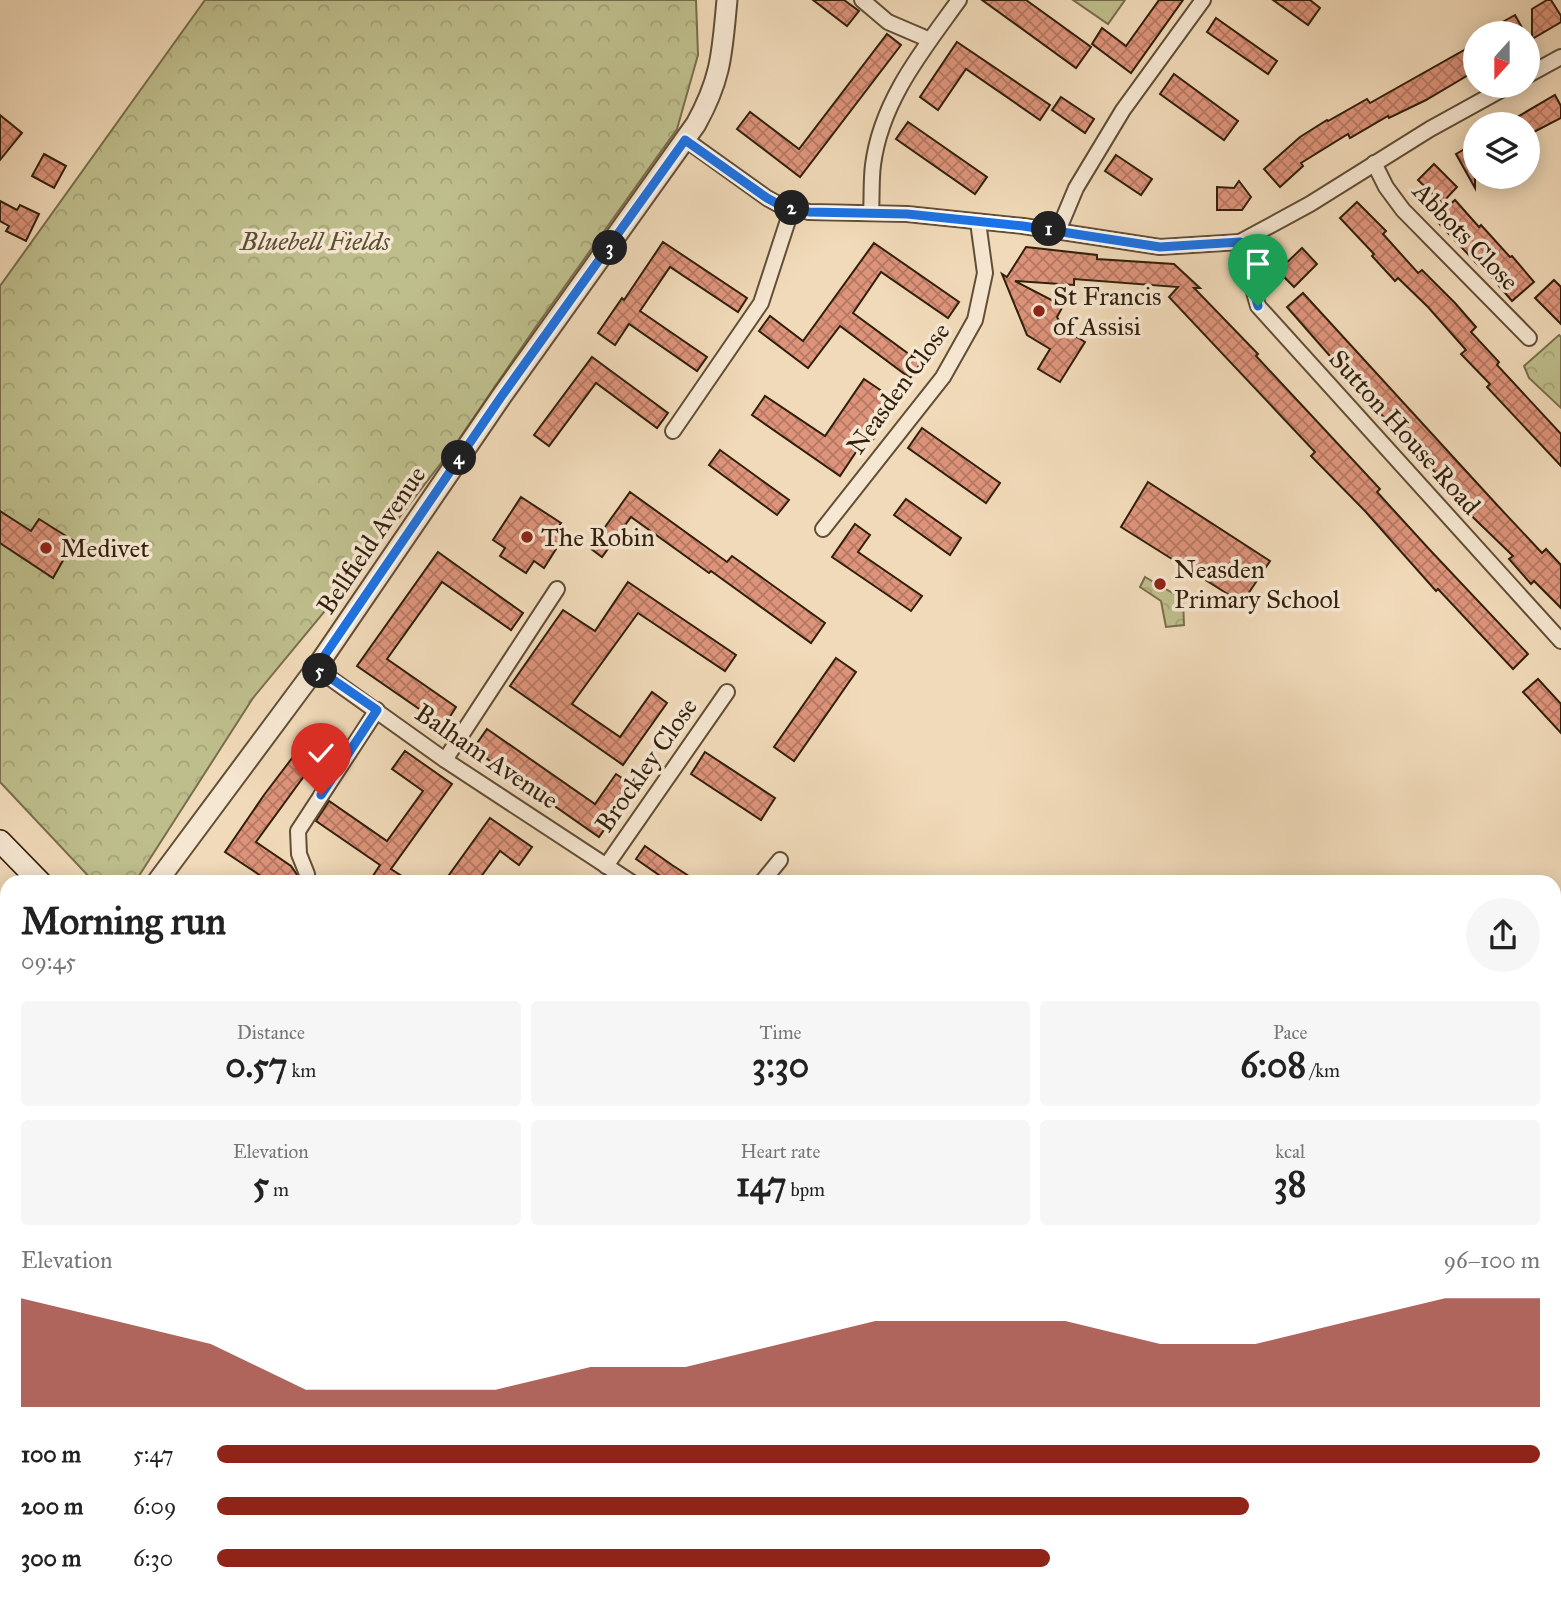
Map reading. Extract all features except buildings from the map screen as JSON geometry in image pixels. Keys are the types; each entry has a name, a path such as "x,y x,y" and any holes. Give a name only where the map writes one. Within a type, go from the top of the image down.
{"main road":[{"path":"0,841 33,875"}],"street":[{"name":"Bellfield Avenue","path":"162,875 316,668 493,408 696,124 715,86 721,64 727,0"},
{"path":"862,0 888,22 930,40"},
{"path":"871,214 873,164 879,138 900,85 959,0"},
{"path":"1058,230 1076,188 1122,110 1203,0"},
{"path":"1540,68 1561,57"},
{"path":"685,140 767,198 792,208 834,214 907,214 1058,230 1160,247 1240,242 1310,204 1374,163 1487,98"},
{"name":"Abbots Close","path":"1374,163 1386,187 1403,210 1530,338"},
{"path":"673,431 761,303 792,208"},
{"name":"Neasden Close","path":"823,529 943,377 975,320 985,273 978,222"},
{"name":"Sutton House Road","path":"1240,242 1258,306 1561,641"},
{"path":"445,760 557,589"},
{"name":"Balham Avenue","path":"316,668 445,760 620,875"},
{"name":"Brockley Close","path":"606,866 727,692"},
{"path":"307,874 299,854 298,831 377,710"},
{"path":"768,875 780,860"}],"green space":[{"name":"Bluebell Fields","path":"205,0 696,0 698,55 677,129 455,445 358,571 253,698 139,875 87,875 0,782 0,286"},
{"path":"1073,0 1125,0 1108,24"},
{"path":"1559,335 1561,408 1529,378 1524,366"},
{"path":"1145,577 1183,599 1184,625 1166,627 1161,601 1140,587"}],"place":[{"name":"St Francis of Assisi","path":"1039,311"},
{"name":"The Robin","path":"527,537"},
{"name":"Medivet","path":"46,548"},
{"name":"Neasden Primary School","path":"1160,584"}],"route":[{"path":"321,795 377,710 316,668 501,397 685,140 767,198 778,204 809,212 907,214 1058,230 1160,247 1240,242 1258,306"}]}
